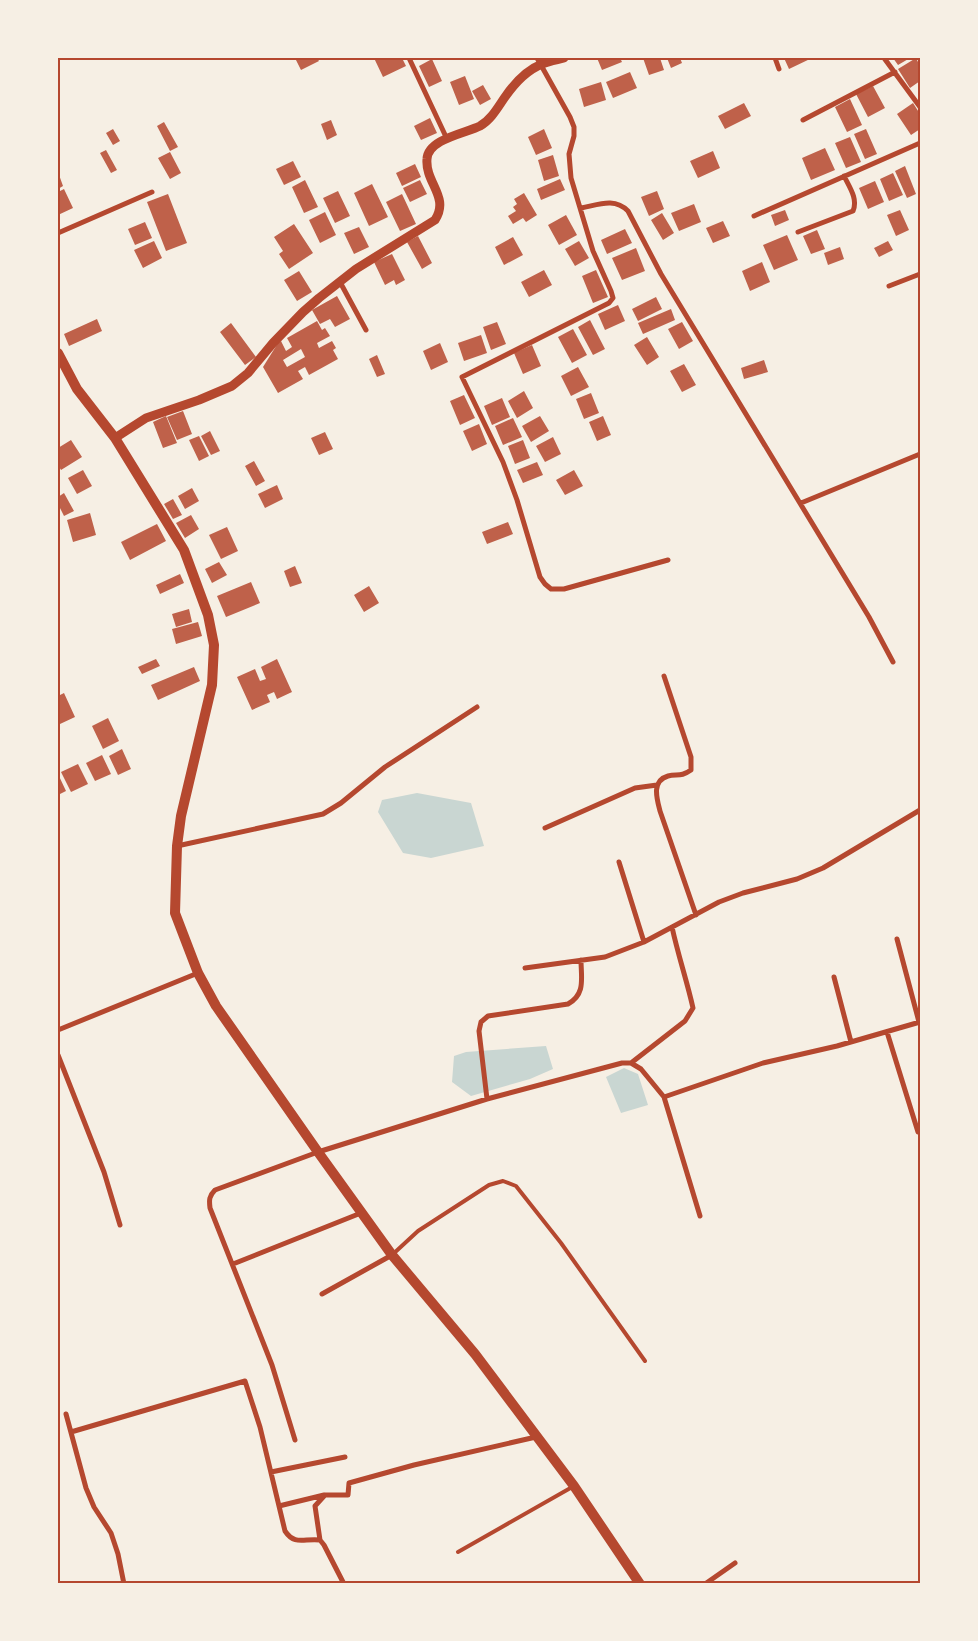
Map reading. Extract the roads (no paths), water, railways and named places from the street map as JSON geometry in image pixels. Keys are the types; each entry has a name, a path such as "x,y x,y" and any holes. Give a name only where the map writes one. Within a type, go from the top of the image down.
{"main road":[{"path":"58,353 77,389 115,438 184,550 208,615 214,645 212,685 182,810 176,846 175,913 198,973 216,1006 392,1255 475,1354 574,1486 640,1584"}],"street":[{"path":"410,58 447,138"},
{"path":"115,438 146,418 199,400 232,386 248,372 303,312 356,269 396,246 434,220 440,213 441,204 430,177 427,159 429,152 447,138 482,125 517,82 538,61 564,58"},
{"path":"775,58 779,69"},
{"path":"884,58 920,108"},
{"path":"538,61 574,126 569,165 571,178 593,251 613,298 609,303 462,377 503,462 517,500 540,577 545,584 551,589 564,589 668,560"},
{"path":"803,120 895,72"},
{"path":"754,216 920,143"},
{"path":"798,232 853,211 856,204 844,176"},
{"path":"58,233 152,192"},
{"path":"581,208 613,202 621,204 628,211 661,274 869,616 893,662"},
{"path":"889,286 920,274"},
{"path":"340,282 366,330"},
{"path":"800,503 920,454"},
{"path":"664,676 691,758 691,770 683,775 662,778 657,785 656,794 660,811 696,915"},
{"path":"176,846 323,814 385,767 477,707"},
{"path":"545,828 635,788 657,785"},
{"path":"525,968 605,957 644,942 719,902 743,893 797,879 823,868 920,810"},
{"path":"619,862 644,942"},
{"path":"631,1063 685,1020 693,1008 672,928"},
{"path":"664,1097 763,1063 851,1042 920,1022 897,939"},
{"path":"487,1099 479,1031 481,1022 488,1016 568,1004 576,999 581,992 581,960"},
{"path":"58,1030 198,973"},
{"path":"834,977 851,1042"},
{"path":"887,1032 918,1132"},
{"path":"58,1054 104,1172 120,1225"},
{"path":"295,1440 272,1365 210,1208 209,1201 211,1194 215,1190 318,1152 487,1099 622,1063 631,1063 641,1069 664,1097 700,1216"},
{"path":"233,1264 362,1212"},
{"path":"322,1294 392,1255"},
{"path":"71,1432 245,1381 260,1427 285,1531 290,1538 296,1541 320,1540"},
{"path":"66,1414 86,1488 94,1507 111,1533 118,1554 124,1584"},
{"path":"279,1506 325,1494 348,1495 349,1483 414,1465 536,1437"},
{"path":"271,1472 346,1457"},
{"path":"325,1494 315,1506 320,1540 344,1584"},
{"path":"705,1584 734,1563"}],"lane":[{"path":"392,1255 418,1231 489,1184 503,1181 516,1186 561,1243 646,1361"},
{"path":"458,1552 574,1486"}]}
